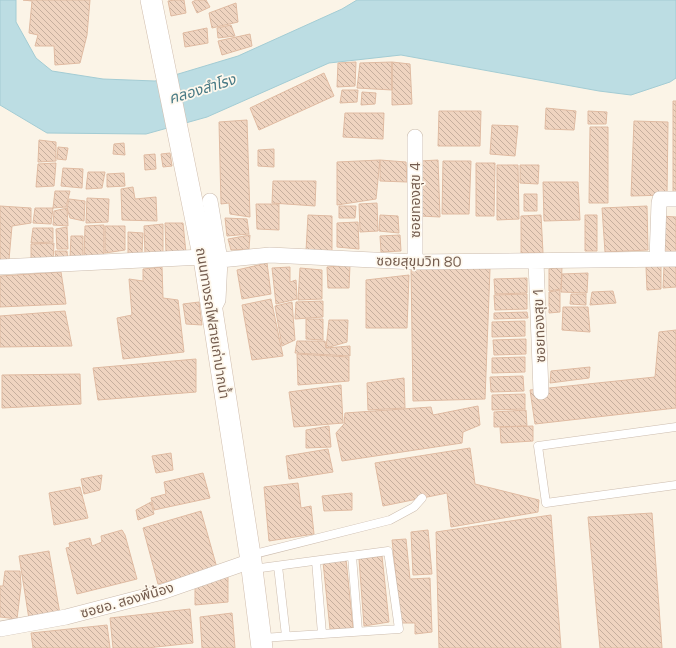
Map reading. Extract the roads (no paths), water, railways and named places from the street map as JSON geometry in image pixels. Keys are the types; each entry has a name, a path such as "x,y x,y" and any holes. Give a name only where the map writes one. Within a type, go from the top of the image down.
{"main road":[{"name":"ถนนทางรถไฟสายเก่าปากน้ำ","path":"151,0 179,136 212,258 212,311 262,643"}],"street":[{"name":"ซอยทองสุข 4","path":"415,137 415,262"},
{"path":"658,259 660,199 676,199"},
{"path":"210,202 212,258"},
{"name":"ซอยสุขุมวิท 80","path":"0,267 270,255 415,262 676,259"},
{"name":"ซอยทองสุข 1","path":"536,261 541,392"},
{"name":"ซอยอ. สองพี่น้อง","path":"0,629 66,617 162,592 251,562"}],"lane":[{"path":"676,427 538,446 546,503 676,484"},
{"path":"251,562 390,520 414,507 422,498"},
{"path":"251,562 278,566 388,551 399,629 286,636 262,643"},
{"path":"352,556 358,631"},
{"path":"316,561 322,634"},
{"path":"278,566 286,636"}],"water":[{"name":"คลองสำโรง","path":"0,0 16,0 16,22 36,58 52,71 103,79 155,81 238,56 342,9 357,0 676,0 676,78 670,82 631,95 599,91 401,55 329,63 207,117 146,134 47,133 0,105"}]}
